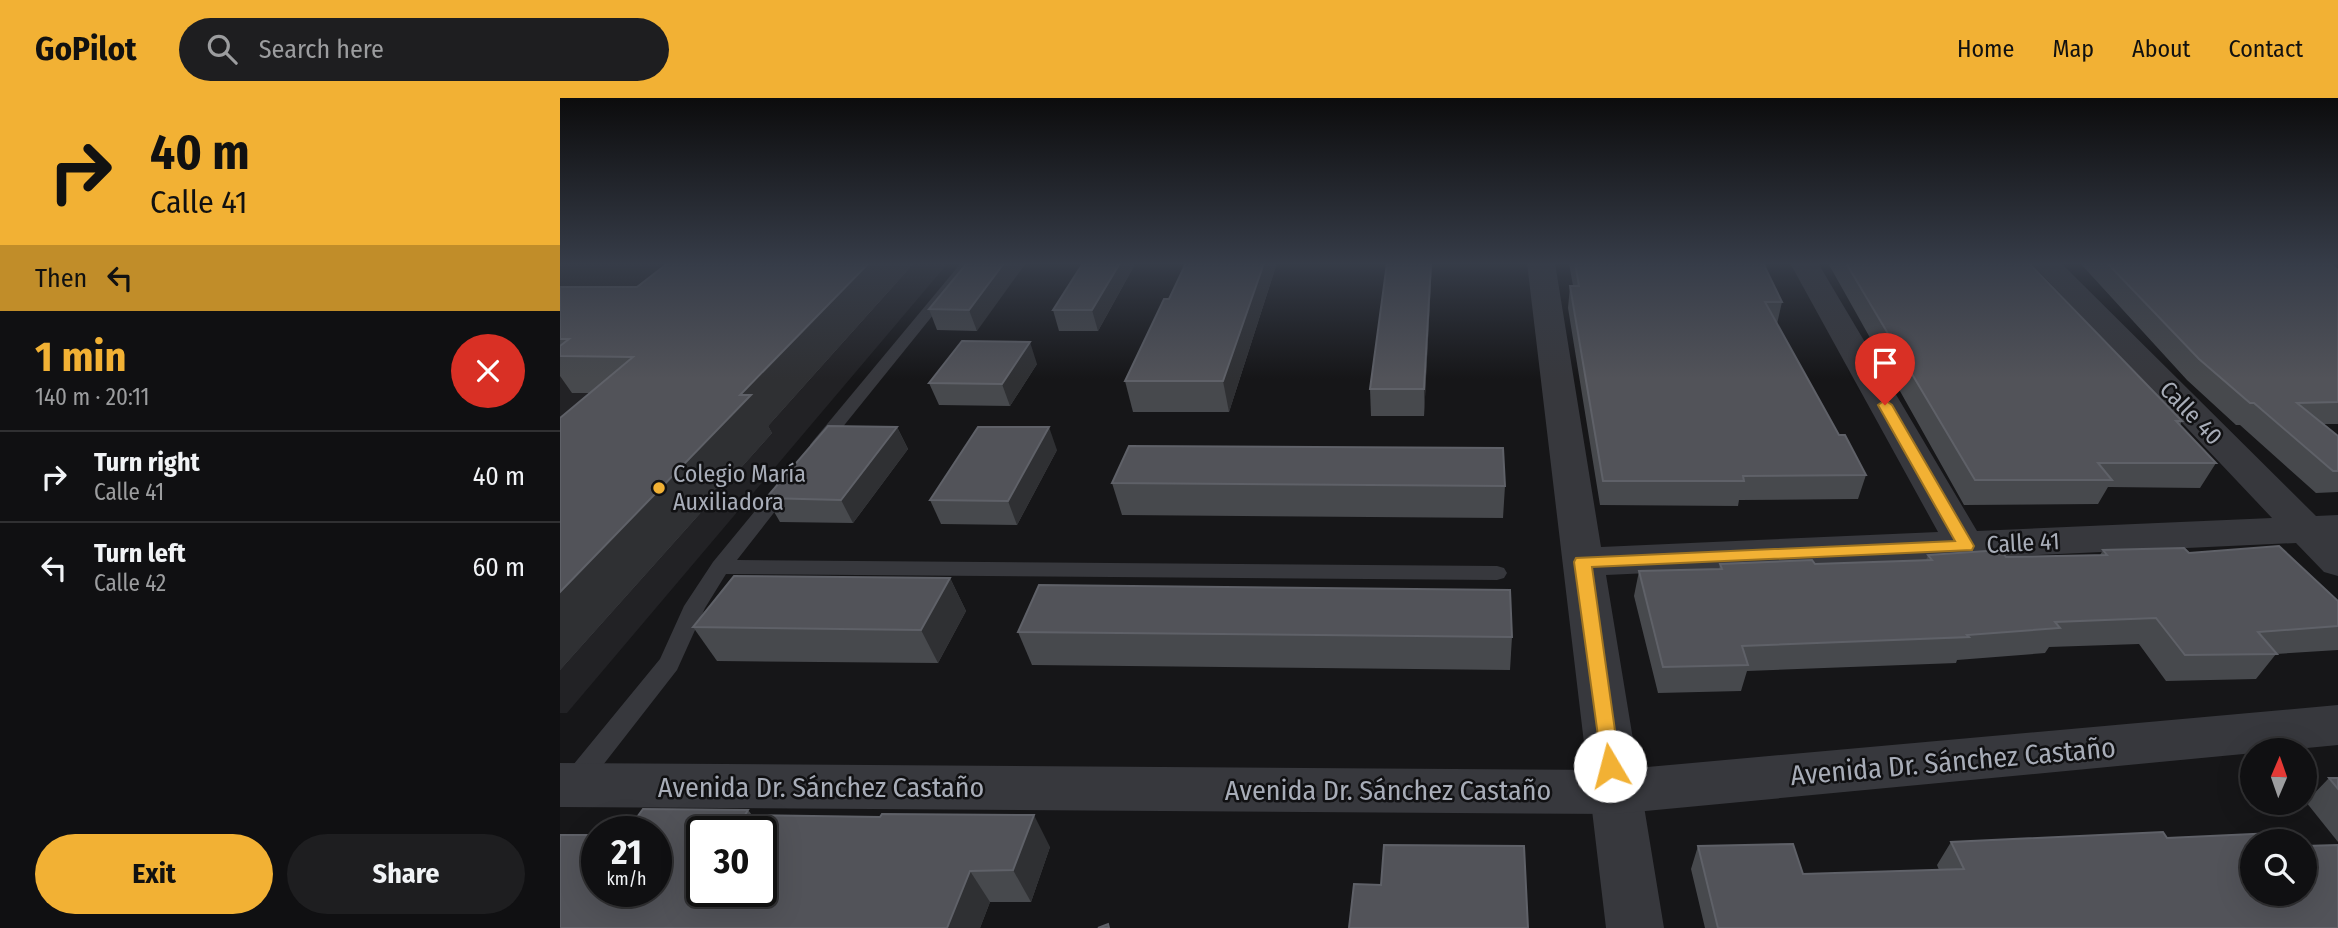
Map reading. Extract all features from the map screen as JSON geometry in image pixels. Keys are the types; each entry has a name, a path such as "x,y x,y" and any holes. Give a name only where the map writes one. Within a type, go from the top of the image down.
{"street":[{"path":"1546,302 1635,928"},
{"path":"1826,302 1966,546"},
{"name":"Calle 40","path":"2085,302 2321,529 2338,562"},
{"name":"Calle 41","path":"1582,562 2321,529"},
{"name":"Avenida Dr. Sánchez Castaño","path":"566,785 1614,792 2338,725"}],"lane":[{"path":"566,785 669,664 695,606 720,567 936,302"},
{"path":"720,567 1497,573"}],"shaded area":[{"name":"Colegio María Auxiliadora","path":"560,302 915,302 567,713 560,713"}],"building":[{"path":"560,302 831,302 740,395 751,395 560,592 560,418 633,357 560,356 560,346 569,339 560,339"},
{"path":"935,302 975,302 969,310 929,309"},
{"path":"1058,302 1097,302 1092,310 1053,310"},
{"path":"1163,302 1251,302 1223,381 1125,381"},
{"path":"1382,302 1429,302 1424,389 1370,389"},
{"path":"1573,302 1782,302 1765,302 1839,435 1845,435 1866,475 1743,476 1744,481 1603,481"},
{"path":"1869,302 2067,302 2182,421 2176,421 2216,463 2098,463 2112,480 1975,480"},
{"path":"2144,302 2338,302 2338,402 2297,403 2338,436 2338,471 2333,471 2199,359"},
{"path":"962,341 1030,342 1002,384 929,383"},
{"path":"828,426 897,427 841,500 766,498"},
{"path":"978,427 1049,427 1008,501 930,500"},
{"path":"1129,446 1503,448 1505,486 1112,483"},
{"path":"2279,546 2338,601 2338,626 2258,632 2277,654 2185,655 2156,618 2055,622 2060,628 1967,635 1969,637 1742,646 1748,665 1663,667 1639,571 1722,569 1720,564 1812,560 1815,564 1932,560 1928,555 2001,550 2006,557 2107,555 2103,550 2184,548 2189,553"},
{"path":"734,576 950,578 921,630 693,627"},
{"path":"1039,585 1510,590 1512,637 1018,632"},
{"path":"2329,778 2338,778 2338,789"},
{"path":"643,809 748,810 745,815 1034,815 1013,870 970,871 947,928 560,928 560,835 581,835 581,907 672,907 672,816 638,816"},
{"path":"2163,832 2167,838 2240,835 2240,906 2317,906 2317,846 2338,845 2338,928 1718,928 1698,846 1793,844 1803,874 1964,869 1951,842"},
{"path":"1384,845 1524,846 1528,928 1349,928 1354,884 1381,885"}],"place":[{"name":"Colegio María Auxiliadora","path":"659,488"}],"route":[{"path":"1610,766 1582,562 1966,546 1885,405"}]}
